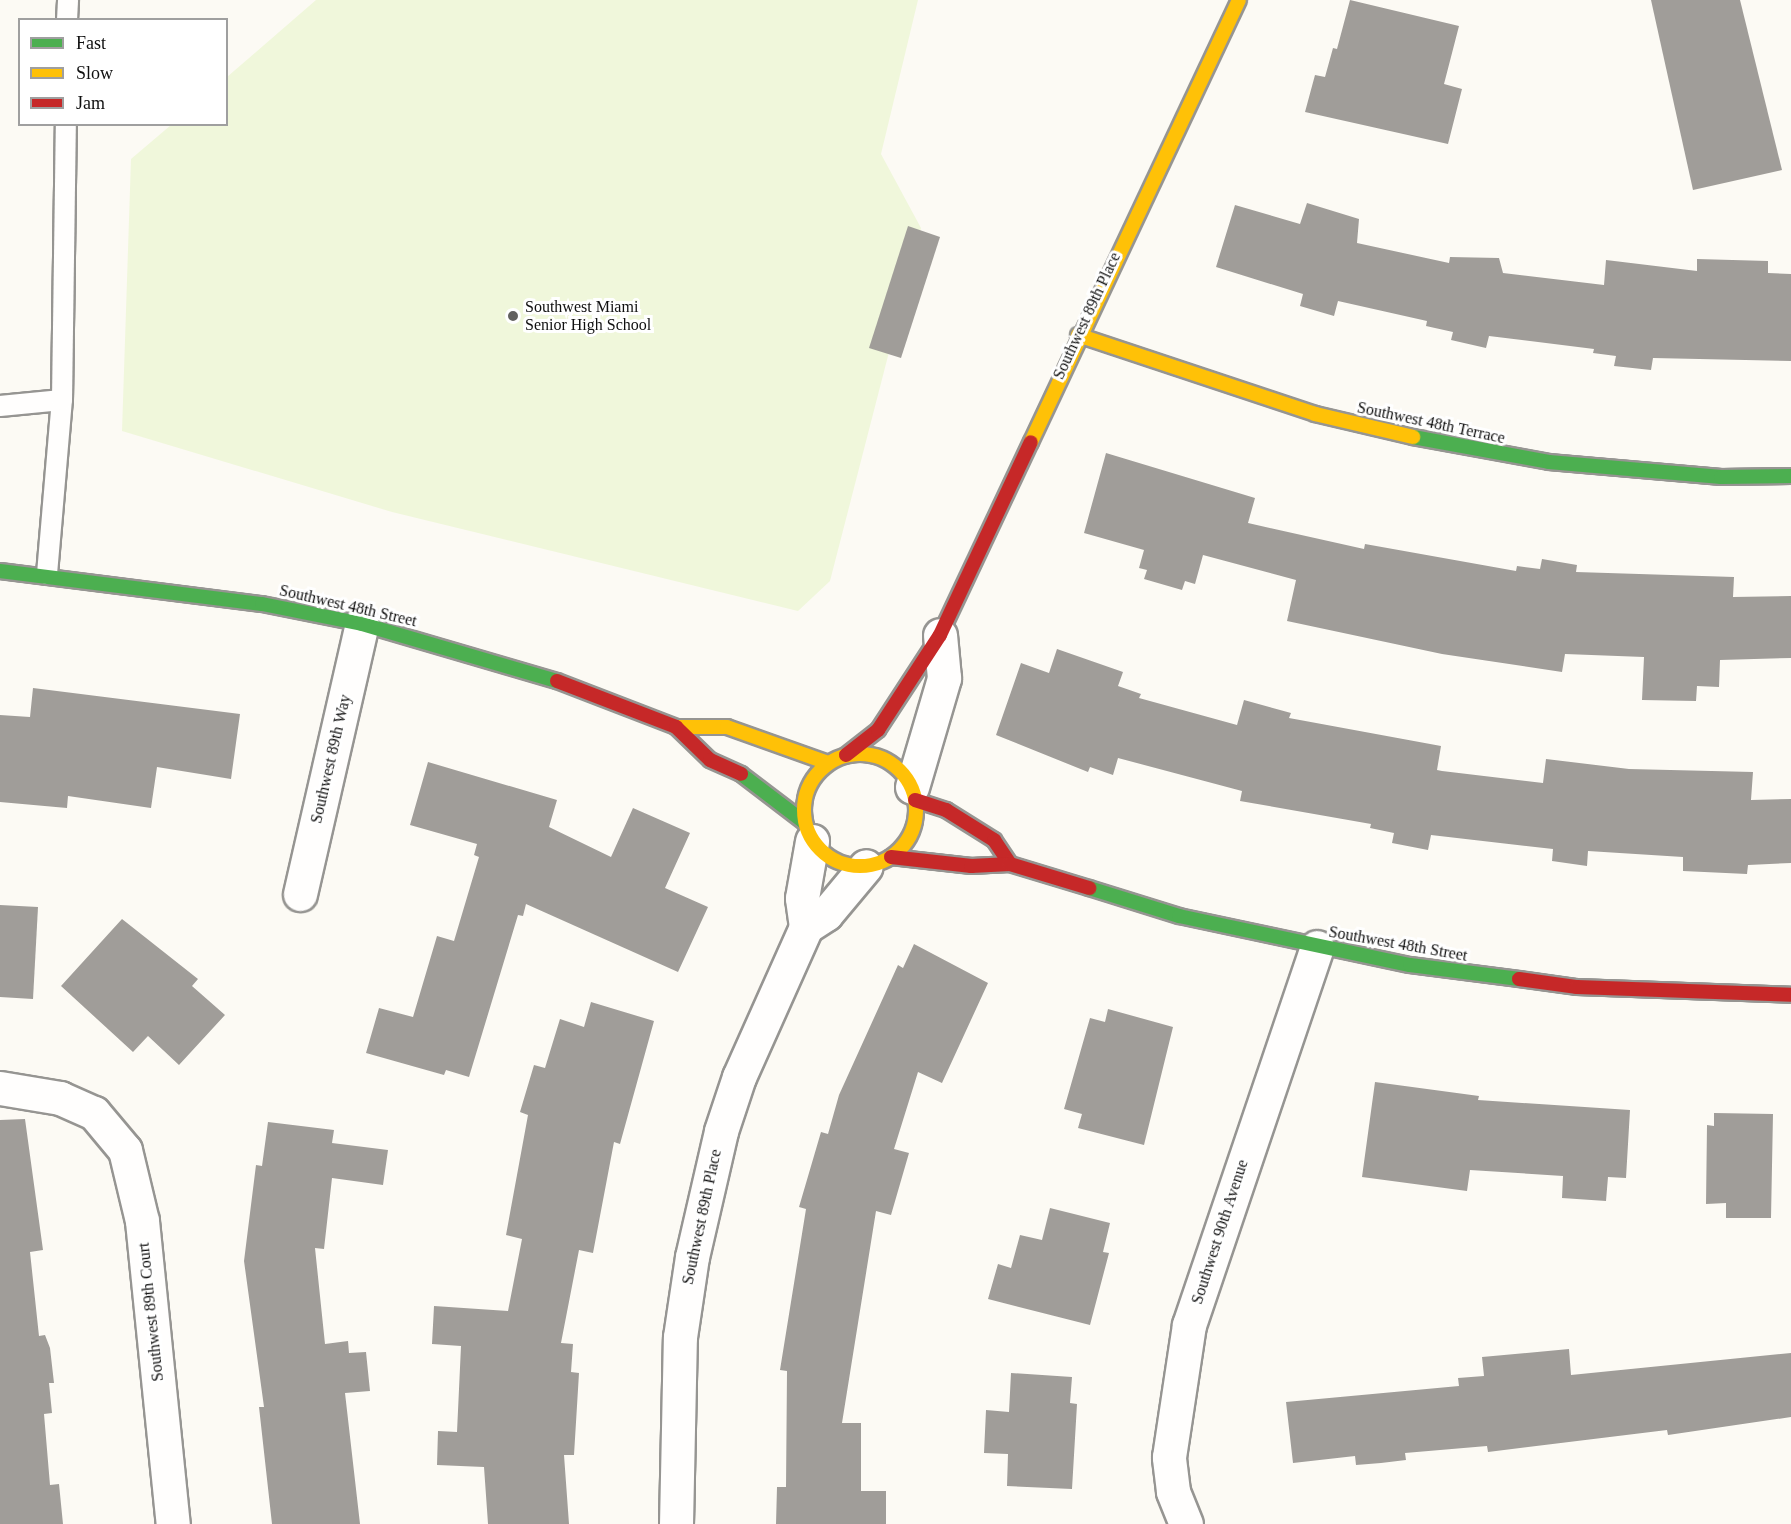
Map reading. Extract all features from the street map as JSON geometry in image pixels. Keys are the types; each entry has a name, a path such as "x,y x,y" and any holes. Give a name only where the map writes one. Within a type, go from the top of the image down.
{"street":[{"name":"Southwest 89th Place","path":"846,755 878,730 920,658 940,635 1078,335 1239,0"},
{"name":"Southwest 48th Terrace","path":"1078,335 1314,414 1399,435 1560,464 1791,476"},
{"name":"Southwest 48th Street","path":"0,571 151,586 362,624 534,672 676,727 727,728 828,763"},
{"name":"Southwest 89th Way","path":"300,894 362,624"},
{"path":"879,861 915,825 914,794 944,678 940,635"},
{"name":"Southwest 48th Street","path":"676,727 710,760 759,783 808,832 827,856 971,866 1010,864 1179,916 1317,947 1577,987 1791,995"},
{"path":"806,927 802,898 808,832 807,789 828,763 846,755 872,754 896,766 914,794 946,810 994,840 1010,864"},
{"name":"Southwest 89th Place","path":"676,1524 680,1337 707,1184 739,1077 806,927 826,914 879,861"},
{"name":"Southwest 90th Avenue","path":"1186,1524 1173,1491 1169,1458 1189,1325 1208,1257 1317,947"},
{"name":"Southwest 89th Court","path":"0,1089 60,1098 94,1113 112,1128 135,1179 172,1524"}],"lane":[{"path":"67,18 68,0"},
{"path":"47,574 62,400 66,126"},
{"path":"0,406 62,400"}],"green space":[{"name":"Southwest Miami Senior High School","path":"316,0 918,0 881,154 921,228 830,581 798,611 392,512 122,431 131,159 170,126 228,126 228,76"}],"building":[{"path":"1350,0 1459,26 1444,84 1462,89 1448,144 1305,112 1315,75 1325,77 1333,48 1337,49"},
{"path":"1651,0 1740,0 1782,170 1693,190"},
{"path":"1307,203 1359,219 1357,243 1449,263 1450,257 1499,258 1503,273 1604,285 1606,260 1697,271 1697,259 1768,261 1768,273 1791,274 1791,361 1653,358 1651,370 1614,366 1616,356 1593,353 1594,349 1489,336 1486,348 1451,340 1453,332 1426,326 1427,321 1338,301 1334,316 1300,306 1303,294 1216,267 1235,205 1300,224"},
{"path":"908,226 940,237 901,358 869,348"},
{"path":"1106,453 1255,498 1248,523 1364,549 1365,544 1516,571 1517,566 1540,569 1542,559 1577,565 1576,572 1734,577 1733,597 1791,596 1791,658 1720,660 1719,687 1697,686 1696,701 1642,700 1644,657 1565,654 1562,672 1442,654 1287,621 1296,580 1203,555 1195,584 1185,581 1182,590 1144,579 1147,570 1139,568 1144,550 1084,533"},
{"path":"1057,649 1123,672 1118,686 1141,694 1139,698 1237,725 1244,700 1291,713 1289,718 1441,746 1437,770 1442,771 1543,783 1546,759 1629,769 1753,772 1751,800 1791,799 1791,863 1748,865 1747,874 1683,871 1683,857 1588,851 1587,866 1552,861 1553,849 1431,835 1428,850 1392,843 1394,833 1370,828 1371,824 1240,801 1242,791 1118,758 1113,775 1090,767 1088,772 996,735 1021,663 1049,673"},
{"path":"33,688 240,714 231,779 157,767 151,808 68,796 67,808 0,802 0,715 30,717"},
{"path":"428,762 557,800 549,827 611,857 633,808 690,833 665,888 708,907 678,972 526,904 523,916 518,915 469,1077 446,1070 444,1075 366,1053 379,1008 413,1017 437,936 454,941 479,857 474,855 477,844 410,825"},
{"path":"0,905 38,907 33,999 0,997"},
{"path":"122,919 198,979 192,986 225,1015 179,1065 148,1036 133,1052 61,986"},
{"path":"914,944 988,983 942,1083 918,1072 894,1149 909,1153 891,1215 876,1211 842,1423 861,1423 861,1491 886,1491 886,1524 776,1524 777,1487 786,1487 787,1371 780,1370 806,1209 799,1207 821,1132 828,1134 839,1095 898,965 903,968"},
{"path":"591,1002 654,1021 620,1144 614,1142 593,1253 579,1250 561,1343 573,1344 571,1372 579,1373 574,1455 564,1455 569,1524 488,1524 484,1467 437,1465 438,1431 457,1432 461,1346 432,1344 434,1306 508,1311 522,1239 506,1235 528,1115 520,1112 534,1065 545,1068 560,1019 584,1027"},
{"path":"1108,1009 1173,1027 1144,1145 1078,1128 1082,1114 1064,1109 1090,1018 1105,1022"},
{"path":"1375,1082 1479,1096 1478,1100 1630,1110 1626,1178 1608,1177 1606,1201 1562,1198 1563,1176 1470,1170 1467,1191 1362,1177"},
{"path":"1714,1113 1773,1114 1771,1218 1726,1218 1726,1203 1706,1204 1707,1125 1714,1126"},
{"path":"25,1119 43,1250 30,1252 39,1336 45,1335 50,1348 54,1383 49,1383 52,1413 44,1414 50,1485 59,1484 63,1524 0,1524 0,1120"},
{"path":"268,1122 334,1130 332,1143 388,1150 383,1185 332,1178 324,1249 315,1248 325,1344 348,1341 349,1353 366,1352 370,1391 345,1393 360,1524 272,1524 259,1407 264,1407 244,1261 256,1165 262,1166"},
{"path":"1050,1208 1110,1223 1103,1252 1109,1253 1090,1325 988,1299 998,1264 1011,1268 1020,1235 1042,1240"},
{"path":"1569,1349 1571,1375 1791,1353 1791,1417 1668,1435 1667,1430 1488,1452 1487,1446 1405,1453 1406,1460 1381,1463 1356,1465 1355,1456 1293,1463 1286,1402 1459,1386 1458,1378 1484,1376 1482,1357"},
{"path":"1011,1373 1072,1377 1070,1403 1077,1404 1072,1489 1007,1486 1008,1454 984,1453 986,1410 1009,1412"}],"traffic: fast":[{"path":"1413,437 1549,462 1721,477 1791,476"},
{"path":"0,571 262,604 362,624 557,681"},
{"path":"741,774 804,822"},
{"path":"1089,888 1179,916 1410,965 1519,979"}],"traffic: slow":[{"path":"1031,442 1239,0"},
{"path":"1078,335 1315,414 1413,437"},
{"path":"676,727 727,727 828,763"},
{"path":"860,754 882,758 900,770 912,788 916,810 912,832 900,850 882,862 860,866 838,862 820,850 808,832 804,810 808,788 820,770 838,758 860,754"}],"traffic: jam":[{"path":"846,755 878,730 940,635 1031,442"},
{"path":"557,681 676,727 710,760 741,774"},
{"path":"915,800 946,810 994,840 1010,864"},
{"path":"891,857 971,866 1010,864 1089,888"},
{"path":"1519,979 1577,987 1791,995"}],"place":[{"name":"Southwest Miami Senior High School","path":"513,316"}]}
